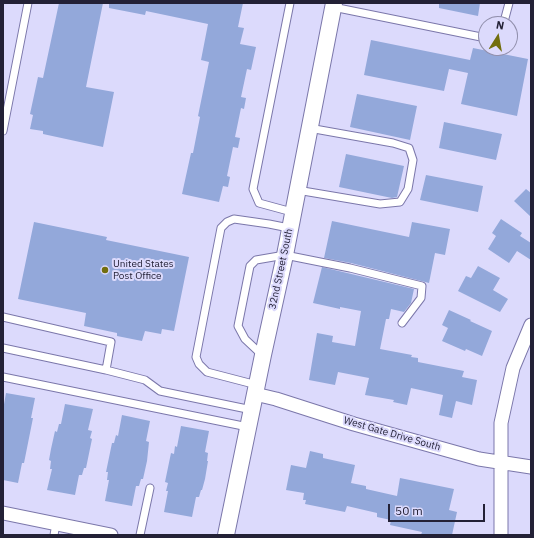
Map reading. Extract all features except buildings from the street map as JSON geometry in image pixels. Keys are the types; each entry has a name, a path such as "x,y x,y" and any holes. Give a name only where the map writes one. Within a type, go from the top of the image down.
{"street":[{"name":"32nd Street South","path":"226,535 285,254 333,5"},
{"path":"501,535 501,423 513,368 531,325"},
{"name":"West Gate Drive South","path":"256,390 276,399 376,430 479,459 531,467"},
{"path":"3,513 55,529 111,535"}],"lane":[{"path":"3,131 28,3"},
{"path":"290,3 253,189 259,203 292,212"},
{"path":"506,16 509,3"},
{"path":"333,5 478,36"},
{"path":"297,190 380,204 400,202 408,189 413,160 409,148 393,143 309,128"},
{"path":"256,390 207,372 199,364 196,357 221,228 227,222 234,220 289,228"},
{"path":"263,355 245,339 238,326 250,266 256,260 285,254 422,286 421,298 402,323"},
{"path":"3,317 111,342 106,370"},
{"path":"3,348 145,380 160,391 252,410"},
{"path":"3,377 248,427"},
{"path":"140,535 150,488"}],"place":[{"name":"United States Post Office","path":"105,270"}]}
